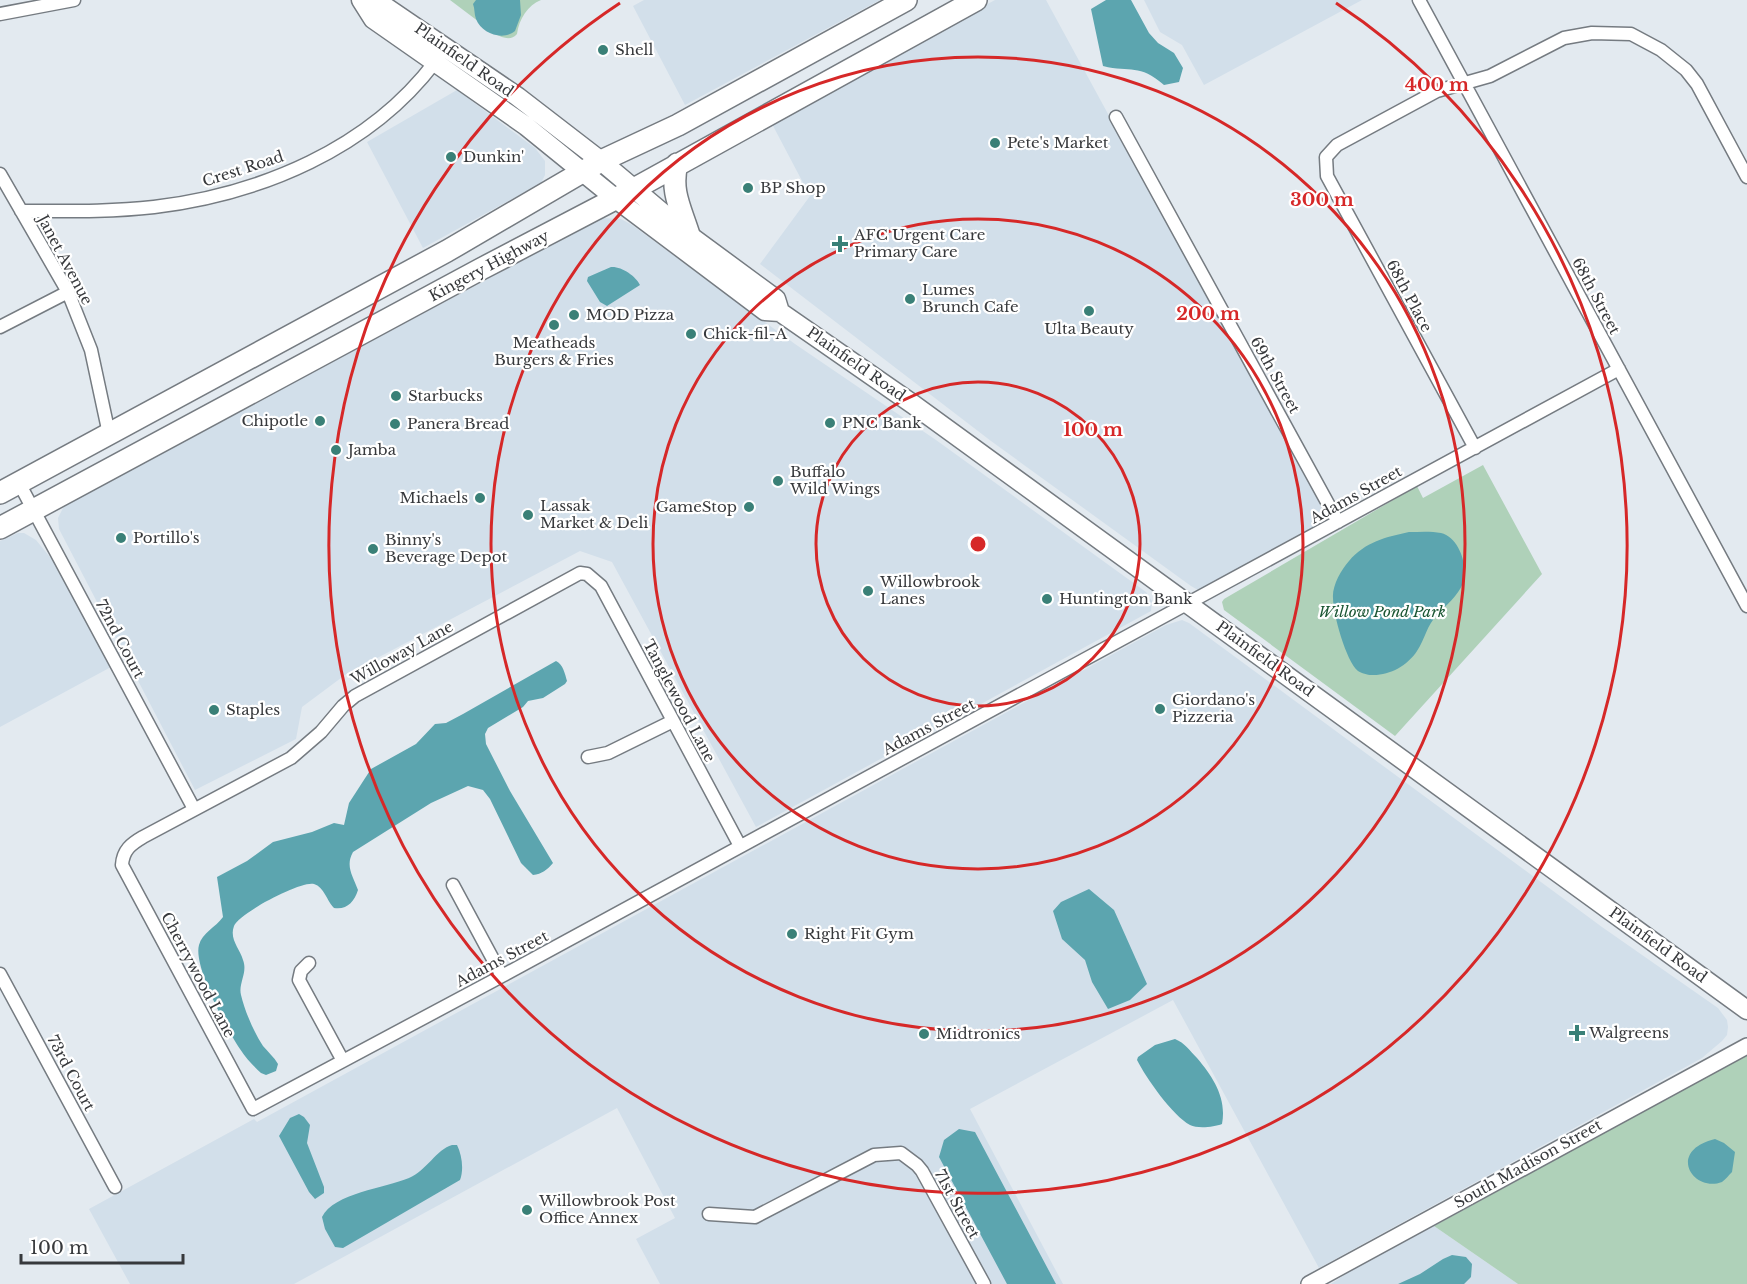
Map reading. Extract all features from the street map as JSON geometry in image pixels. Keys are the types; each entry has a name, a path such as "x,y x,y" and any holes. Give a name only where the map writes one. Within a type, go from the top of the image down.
{"highway":[{"path":"0,493 447,251 601,161 678,125 906,0"},
{"name":"Kingery Highway","path":"0,528 625,194 976,0"},
{"path":"677,164 674,179 675,193 689,235"}],"main road":[{"name":"Plainfield Road","path":"362,1 380,3 518,98 601,161 625,194 765,311 780,312 914,405 1747,1010"},
{"name":"Plainfield Road","path":"362,1 373,19 526,126 581,172 625,194 689,235 776,299 780,312"}],"street":[{"path":"0,14 74,0"},
{"name":"68th Street","path":"1419,0 1747,606"},
{"path":"1464,84 1490,76 1564,38 1592,33 1631,34 1661,50 1686,70 1697,84 1747,177"},
{"name":"Crest Road","path":"21,211 155,207 206,198 255,184 320,157 361,134 396,105 435,62"},
{"name":"68th Place","path":"1464,84 1437,91 1337,145 1326,157 1327,176 1474,448"},
{"name":"69th Street","path":"1116,117 1338,522"},
{"name":"Janet Avenue","path":"0,174 68,292 91,350 109,434"},
{"path":"0,327 68,292"},
{"name":"Adams Street","path":"253,1109 1619,369"},
{"name":"72nd Court","path":"20,483 194,809"},
{"name":"Willoway Lane","path":"123,855 137,840 291,758 321,732 343,706 371,686 572,576 580,573 587,574"},
{"name":"Tanglewood Lane","path":"587,574 601,586 740,846"},
{"path":"588,757 608,753 673,721"},
{"name":"Cherrywood Lane","path":"123,855 122,865 128,877 253,1109"},
{"path":"453,885 502,976"},
{"path":"309,963 301,971 299,980 343,1061"},
{"name":"73rd Court","path":"0,974 115,1187"},
{"name":"South Madison Street","path":"1309,1284 1747,1046"},
{"name":"71st Street","path":"709,1215 756,1217 881,1153 901,1153 917,1165 984,1284"}],"shaded area":[{"path":"644,0 880,0 685,105 633,6"},
{"path":"995,0 1046,0 1323,509 1324,517 1320,524 1204,588 1198,590 1191,586 991,441 760,264 810,196 771,122"},
{"path":"1144,0 1362,0 1204,85 1182,45 1160,32"},
{"path":"457,90 535,148 545,161 545,175 541,183 423,248 367,142"},
{"path":"602,218 621,219 632,225 795,344 936,440 1146,592 1152,601 1151,611 756,827 612,562 580,551 345,675 302,707 296,739 195,790 59,529 58,518 63,508"},
{"path":"18,533 24,533 36,540 54,562 111,667 0,727 0,541"},
{"path":"1182,620 1602,927 1718,1008 1727,1020 1727,1035 1702,1058 1319,1268 1173,1000 970,1109 1063,1284 660,1284 636,1239 675,1218 617,1108 294,1284 130,1284 89,1209 254,1119 257,1122 1166,625"},
{"path":"1434,1226 1518,1284 1331,1284 1355,1268"}],"green space":[{"path":"450,0 541,0 528,9 522,18 517,34 504,38 495,34"},
{"name":"Willow Pond Park","path":"1483,465 1542,574 1395,736 1224,610 1222,602 1224,599 1417,486 1423,498"},
{"path":"1747,1055 1747,1284 1518,1284 1434,1226"}],"water":[{"path":"476,0 520,0 521,15 515,31 499,36 483,29 475,17 473,4"},
{"path":"1106,0 1131,0 1149,33 1158,43 1174,53 1183,68 1179,82 1164,85 1141,71 1103,66 1091,9"},
{"path":"611,267 628,272 640,285 607,306 600,302 587,281 588,277"},
{"path":"1409,532 1441,533 1453,540 1461,553 1465,569 1463,583 1455,596 1434,619 1417,651 1408,661 1384,674 1364,674 1353,666 1341,637 1334,605 1333,593 1336,583 1346,565 1362,549 1384,538"},
{"path":"556,661 563,670 567,681 565,684 543,698 528,701 523,707 488,728 485,734 486,744 510,791 553,863 539,874 533,875 521,863 490,799 483,790 468,786 431,803 353,852 350,866 358,890 346,906 334,908 320,888 314,884 307,884 285,892 247,913 238,920 233,931 234,940 244,965 241,995 256,1035 278,1064 276,1071 266,1075 261,1073 245,1056 227,1028 212,998 201,967 199,945 206,934 223,917 217,877 247,861 273,842 312,832 334,823 344,825 349,803 371,769 416,744 435,724 446,723"},
{"path":"1089,889 1114,910 1147,984 1130,1000 1108,1009 1092,982 1085,960 1062,939 1053,911 1061,902"},
{"path":"1175,1039 1197,1058 1213,1080 1221,1097 1222,1124 1210,1127 1190,1125 1176,1114 1160,1096 1141,1068 1138,1057 1155,1045"},
{"path":"299,1114 310,1125 307,1143 324,1187 324,1193 315,1199 279,1136 290,1118"},
{"path":"959,1129 975,1132 1056,1284 1007,1284 939,1157 944,1140"},
{"path":"1715,1139 1735,1152 1732,1172 1722,1182 1711,1184 1702,1182 1694,1176 1689,1169 1688,1161 1691,1152 1700,1145"},
{"path":"457,1145 461,1158 460,1180 343,1248 335,1247 325,1229 322,1217 328,1209 348,1197 415,1175 441,1151"},
{"path":"1452,1255 1466,1257 1472,1264 1471,1277 1464,1284 1398,1284 1420,1274"}],"place":[{"name":"Shell","path":"603,50"},
{"name":"Pete's Market","path":"995,143"},
{"name":"Dunkin'","path":"451,157"},
{"name":"BP Shop","path":"748,188"},
{"name":"AFC Urgent Care Primary Care","path":"840,244"},
{"name":"Lumes Brunch Cafe","path":"910,299"},
{"name":"Ulta Beauty","path":"1089,311"},
{"name":"MOD Pizza","path":"574,315"},
{"name":"Meatheads Burgers & Fries","path":"554,325"},
{"name":"Chick-fil-A","path":"691,334"},
{"name":"Starbucks","path":"396,396"},
{"name":"Chipotle","path":"320,421"},
{"name":"PNC Bank","path":"830,423"},
{"name":"Panera Bread","path":"395,424"},
{"name":"Jamba","path":"336,450"},
{"name":"Buffalo Wild Wings","path":"778,481"},
{"name":"Michaels","path":"480,498"},
{"name":"GameStop","path":"749,507"},
{"name":"Lassak Market & Deli","path":"528,515"},
{"name":"Portillo's","path":"121,538"},
{"name":"Binny's Beverage Depot","path":"373,549"},
{"name":"Willowbrook Lanes","path":"868,591"},
{"name":"Huntington Bank","path":"1047,599"},
{"name":"Giordano's Pizzeria","path":"1160,709"},
{"name":"Staples","path":"214,710"},
{"name":"Right Fit Gym","path":"792,934"},
{"name":"Walgreens","path":"1577,1033"},
{"name":"Midtronics","path":"924,1034"},
{"name":"Willowbrook Post Office Annex","path":"527,1210"}]}
